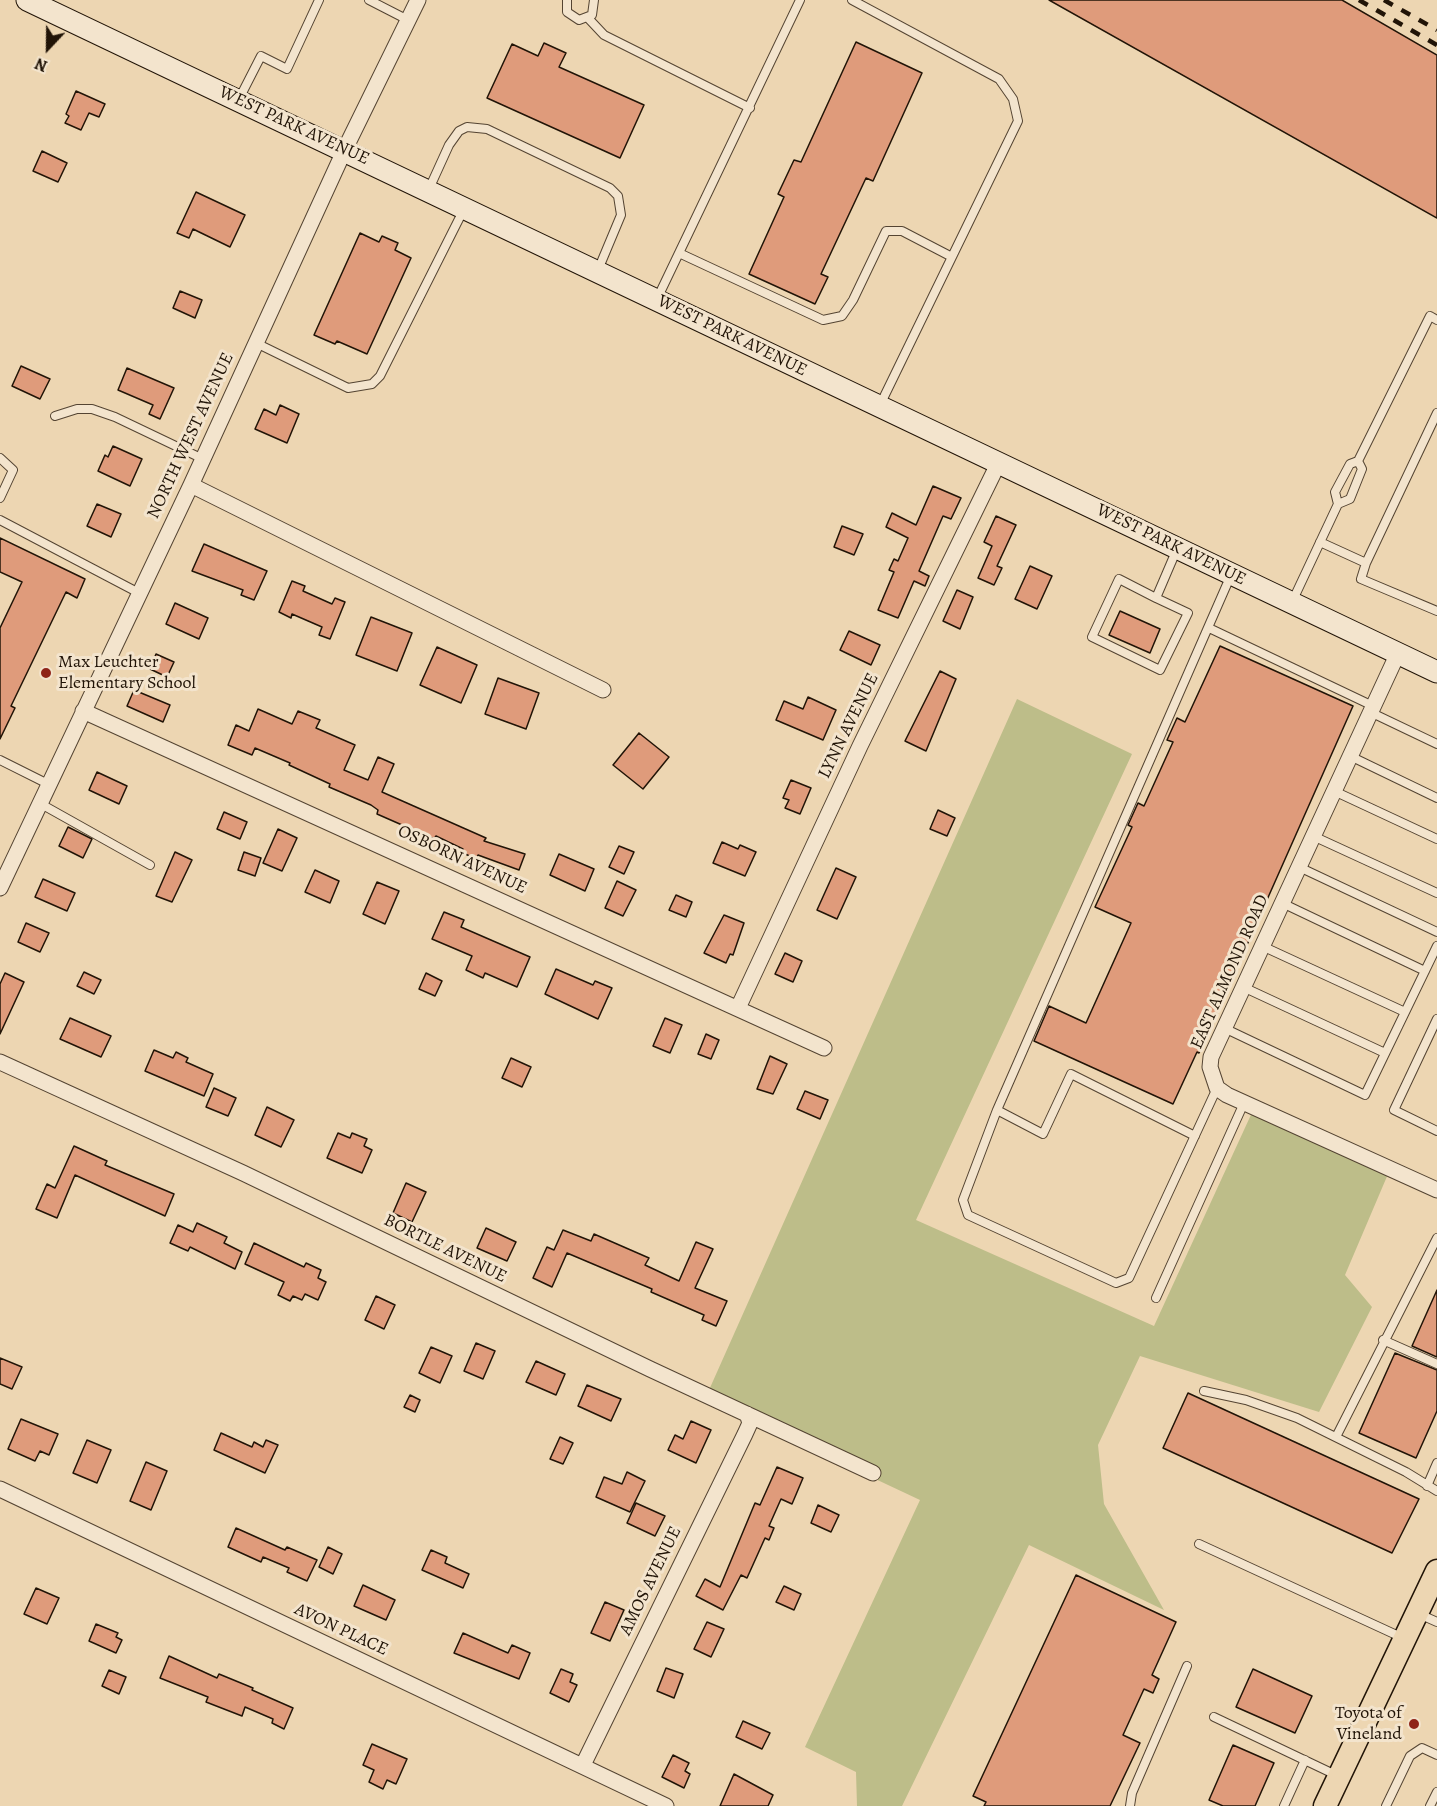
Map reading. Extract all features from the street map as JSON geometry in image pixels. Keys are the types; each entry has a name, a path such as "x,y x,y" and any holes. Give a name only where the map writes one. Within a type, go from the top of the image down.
{"main road":[{"name":"WEST PARK AVENUE","path":"27,0 345,149 656,300 1437,672"},
{"path":"1325,1806 1405,1639 1427,1617 1437,1571"}],"street":[{"name":"NORTH WEST AVENUE","path":"0,888 191,485 345,149 418,0"},
{"name":"LYNN AVENUE","path":"738,1008 860,746 999,462"},
{"path":"191,485 603,690"},
{"name":"EAST ALMOND ROAD","path":"1217,1088 1212,1078 1211,1057 1398,653"},
{"name":"OSBORN AVENUE","path":"84,711 824,1048"},
{"name":"BORTLE AVENUE","path":"0,1062 243,1173 873,1473"},
{"path":"1217,1088 1244,1103 1437,1190"},
{"name":"AMOS AVENUE","path":"583,1765 745,1434 750,1423 747,1414"},
{"name":"AVON PLACE","path":"0,1489 666,1806"}],"lane":[{"path":"239,100 261,56 287,69 320,0"},
{"path":"369,0 408,20"},
{"path":"567,0 566,8 570,16 579,20 588,18 594,10 594,0"},
{"path":"656,300 800,0"},
{"path":"852,0 999,79 1013,99 1018,121 879,406"},
{"path":"588,18 604,35 750,108"},
{"path":"428,190 453,138 467,127 487,129 590,178 610,188 621,205 621,215 598,272"},
{"path":"256,343 348,388 372,384 380,376 464,208"},
{"path":"679,253 823,320 843,316 886,231 902,231 952,256"},
{"path":"1292,602 1338,504 1335,492 1350,464 1358,461 1430,316 1437,320"},
{"path":"55,416 77,409 92,409 116,417 202,459"},
{"path":"1437,413 1366,563 1361,579 1437,611"},
{"path":"0,458 13,470 0,498"},
{"path":"1338,504 1350,499 1362,469 1358,461"},
{"path":"0,520 140,593"},
{"path":"1320,542 1366,563"},
{"path":"1156,598 1178,548"},
{"path":"1217,1088 1129,1278 1116,1283 969,1215 963,1200 997,1110 1232,574"},
{"path":"1119,579 1156,598 1188,613 1160,670 1092,638 1119,579"},
{"path":"1209,627 1437,744"},
{"path":"1350,756 1437,798"},
{"path":"0,760 50,785"},
{"path":"1334,791 1437,839"},
{"path":"40,804 150,865"},
{"path":"1313,836 1437,893"},
{"path":"1299,867 1437,932"},
{"path":"1282,903 1425,971"},
{"path":"1262,946 1405,1012"},
{"path":"1224,1028 1365,1095 1437,946"},
{"path":"1243,987 1385,1053"},
{"path":"1437,1019 1394,1110 1437,1131"},
{"path":"997,1110 1043,1134 1071,1074 1195,1136"},
{"path":"1156,1298 1244,1103"},
{"path":"1336,1437 1383,1340 1437,1240"},
{"path":"1383,1340 1437,1364"},
{"path":"1204,1391 1246,1401 1297,1418 1406,1472 1437,1491"},
{"path":"1427,1486 1437,1462"},
{"path":"1199,1544 1405,1639"},
{"path":"1130,1806 1132,1792 1187,1666"},
{"path":"1214,1717 1339,1777"},
{"path":"1386,1806 1410,1756 1422,1748 1437,1755"},
{"path":"1284,1806 1305,1760"},
{"path":"1430,1806 1437,1792"}],"green space":[{"path":"1017,699 1132,754 916,1220 1154,1326 1255,1106 1391,1167 1345,1275 1372,1307 1319,1412 1140,1356 1098,1445 1104,1504 1164,1610 1029,1545 902,1806 857,1806 856,1772 805,1747 920,1500 705,1399"}],"building":[{"path":"1049,0 1342,0 1437,55 1437,218"},
{"path":"856,42 922,73 873,181 866,178 821,274 828,277 815,304 749,274 784,197 778,194 794,160 801,162"},
{"path":"544,43 566,53 559,67 644,105 620,158 487,98 512,44 538,56"},
{"path":"76,91 105,104 99,117 89,113 81,130 65,123 69,116 66,114"},
{"path":"42,151 67,163 58,182 33,171"},
{"path":"196,192 245,215 230,247 193,229 189,238 177,233"},
{"path":"360,233 379,242 382,236 398,243 395,250 411,258 367,354 337,341 335,344 314,335"},
{"path":"180,291 202,300 195,318 173,308"},
{"path":"21,366 50,379 40,399 12,386"},
{"path":"127,368 174,388 160,419 149,414 153,405 118,390"},
{"path":"280,405 299,414 287,443 255,429 264,409 276,415"},
{"path":"113,446 142,459 130,486 98,471 105,455 108,457"},
{"path":"933,486 961,498 951,519 943,516 919,571 929,576 925,586 914,581 898,618 878,610 894,572 889,570 894,559 898,561 908,538 886,527 892,513 916,525"},
{"path":"97,504 121,514 111,537 87,526"},
{"path":"996,516 1016,525 997,566 1002,568 994,585 978,578 992,546 984,542"},
{"path":"842,526 863,534 854,555 834,547"},
{"path":"0,538 85,579 77,598 66,592 11,706 15,708 0,739 0,628 22,582 0,572"},
{"path":"204,544 267,571 254,600 241,595 243,590 192,571"},
{"path":"1030,566 1052,576 1037,609 1015,599"},
{"path":"292,581 305,586 303,591 332,604 335,598 345,602 330,639 319,635 322,627 292,614 291,618 279,612"},
{"path":"957,590 973,597 960,629 943,621"},
{"path":"175,603 208,618 199,639 166,624"},
{"path":"1120,611 1160,629 1150,653 1109,635"},
{"path":"371,617 412,633 397,671 356,655"},
{"path":"849,631 880,645 871,665 840,650"},
{"path":"1220,646 1353,706 1199,1053 1197,1052 1173,1104 1034,1041 1049,1006 1086,1023 1131,923 1095,907 1132,827 1128,825 1138,803 1144,806 1173,742 1167,740 1177,718 1185,722"},
{"path":"437,647 477,665 461,703 420,685"},
{"path":"156,654 174,662 167,677 150,669"},
{"path":"940,671 956,679 926,751 905,741"},
{"path":"498,678 539,693 526,729 485,714"},
{"path":"134,690 170,705 163,722 127,706"},
{"path":"808,697 836,710 823,740 776,720 784,701 803,709"},
{"path":"258,709 292,724 298,711 320,720 316,728 355,745 344,770 368,780 378,757 394,764 382,792 486,838 484,841 525,854 519,870 478,855 476,859 461,852 463,849 436,836 434,839 377,814 378,810 371,805 329,787 330,784 289,765 290,763 255,748 252,755 228,745 236,725 249,731"},
{"path":"639,733 669,757 643,789 613,765"},
{"path":"97,772 127,786 119,804 89,790"},
{"path":"791,780 811,788 800,814 785,808 789,800 783,798"},
{"path":"938,810 955,818 947,836 930,829"},
{"path":"224,812 247,822 240,839 217,829"},
{"path":"68,827 92,839 83,858 59,846"},
{"path":"278,829 297,838 282,871 263,863"},
{"path":"722,842 738,849 740,845 756,852 745,876 713,863"},
{"path":"619,846 634,852 624,874 609,867"},
{"path":"175,852 192,860 172,902 156,896"},
{"path":"244,852 261,858 255,876 238,870"},
{"path":"559,854 594,869 585,891 550,875"},
{"path":"836,868 856,877 837,919 817,910"},
{"path":"315,870 339,881 330,903 305,892"},
{"path":"43,879 75,893 67,911 35,897"},
{"path":"617,881 636,890 623,916 605,908"},
{"path":"377,882 399,891 385,924 363,914"},
{"path":"676,895 692,902 686,917 669,910"},
{"path":"444,912 464,920 461,927 530,957 517,987 485,973 483,978 466,970 472,956 432,939"},
{"path":"724,915 744,923 733,955 730,954 726,963 704,953"},
{"path":"26,923 49,933 40,952 18,942"},
{"path":"785,953 802,961 793,982 775,974"},
{"path":"556,969 593,985 595,981 612,988 598,1019 545,994"},
{"path":"84,972 101,980 94,994 77,986"},
{"path":"5,973 24,982 0,1034 0,984"},
{"path":"426,973 442,981 435,996 419,989"},
{"path":"70,1018 111,1036 101,1057 60,1039"},
{"path":"665,1018 682,1025 670,1053 653,1046"},
{"path":"706,1034 719,1040 711,1059 698,1054"},
{"path":"154,1050 173,1058 176,1052 188,1058 186,1062 213,1074 204,1096 145,1071"},
{"path":"770,1056 787,1064 773,1094 757,1089"},
{"path":"511,1058 531,1067 522,1087 502,1078"},
{"path":"214,1088 236,1098 228,1116 206,1107"},
{"path":"805,1091 828,1100 820,1119 797,1109"},
{"path":"267,1107 294,1120 281,1147 255,1135"},
{"path":"338,1133 350,1138 352,1133 367,1139 364,1146 372,1150 362,1173 327,1158"},
{"path":"74,1146 107,1161 105,1165 174,1194 165,1216 75,1175 57,1218 36,1209 47,1184 55,1188"},
{"path":"406,1183 426,1192 412,1222 393,1213"},
{"path":"197,1223 227,1237 224,1243 242,1252 235,1269 190,1247 188,1251 170,1243 178,1225 193,1232"},
{"path":"486,1228 516,1242 507,1261 477,1248"},
{"path":"563,1230 591,1241 594,1234 649,1258 645,1265 679,1281 696,1242 713,1249 695,1288 727,1301 716,1326 702,1320 704,1315 651,1292 652,1289 567,1253 552,1287 533,1278 547,1247 554,1250"},
{"path":"254,1243 304,1267 306,1263 321,1270 318,1278 326,1282 318,1300 305,1294 302,1300 293,1296 290,1301 278,1295 284,1282 245,1264"},
{"path":"1437,1290 1437,1357 1412,1346"},
{"path":"376,1296 395,1305 384,1329 365,1320"},
{"path":"476,1343 495,1351 483,1379 464,1371"},
{"path":"431,1347 452,1356 440,1383 419,1373"},
{"path":"1395,1353 1437,1370 1437,1411 1416,1458 1359,1433"},
{"path":"0,1358 22,1367 12,1389 0,1384"},
{"path":"536,1361 565,1374 556,1395 526,1382"},
{"path":"587,1385 621,1399 611,1421 578,1406"},
{"path":"1188,1393 1419,1499 1392,1553 1163,1448"},
{"path":"410,1395 420,1400 415,1412 404,1407"},
{"path":"21,1419 58,1434 49,1455 40,1451 35,1461 8,1449"},
{"path":"691,1421 711,1430 696,1463 668,1450 675,1435 683,1439"},
{"path":"221,1433 252,1447 254,1442 263,1447 266,1440 278,1445 265,1473 214,1450"},
{"path":"560,1437 573,1443 563,1464 550,1459"},
{"path":"87,1440 111,1450 97,1483 73,1473"},
{"path":"146,1462 167,1471 151,1510 130,1501"},
{"path":"777,1467 803,1478 792,1504 781,1499 769,1526 774,1528 769,1540 765,1538 747,1578 741,1575 723,1610 696,1596 705,1579 720,1587 755,1503 760,1505"},
{"path":"627,1472 645,1481 630,1512 596,1497 604,1477 622,1484"},
{"path":"636,1503 665,1516 655,1536 627,1523"},
{"path":"818,1505 839,1515 831,1532 811,1523"},
{"path":"236,1528 285,1550 287,1547 317,1560 307,1581 287,1572 289,1568 263,1557 261,1562 228,1547"},
{"path":"328,1547 342,1554 333,1574 319,1567"},
{"path":"431,1550 447,1557 445,1563 469,1574 463,1588 422,1570"},
{"path":"1076,1575 1176,1622 1152,1675 1159,1679 1153,1693 1144,1689 1123,1735 1140,1743 1110,1806 984,1806 986,1802 973,1796"},
{"path":"363,1585 395,1600 386,1620 354,1606"},
{"path":"784,1586 801,1594 794,1610 776,1602"},
{"path":"36,1588 59,1598 47,1624 24,1614"},
{"path":"605,1602 624,1610 610,1641 591,1633"},
{"path":"707,1622 724,1629 711,1657 694,1649"},
{"path":"96,1624 118,1633 116,1637 122,1640 116,1653 89,1641"},
{"path":"463,1633 508,1653 512,1645 530,1653 519,1679 454,1653"},
{"path":"169,1656 217,1678 219,1674 253,1688 252,1690 293,1708 284,1729 272,1723 273,1719 245,1707 242,1716 206,1702 208,1697 160,1678"},
{"path":"666,1668 683,1674 674,1698 657,1691"},
{"path":"561,1669 573,1674 570,1682 577,1685 569,1702 550,1693"},
{"path":"1253,1669 1312,1696 1295,1733 1236,1707"},
{"path":"109,1670 126,1677 119,1694 102,1686"},
{"path":"743,1721 770,1733 762,1749 736,1737"},
{"path":"372,1744 407,1759 396,1784 387,1780 383,1789 369,1782 374,1770 363,1765"},
{"path":"1233,1745 1274,1763 1255,1806 1223,1806 1209,1800"},
{"path":"673,1755 689,1763 685,1771 690,1774 684,1788 662,1777"},
{"path":"734,1774 773,1795 768,1806 720,1806"}],"railway":[{"path":"1359,0 1437,45"},
{"path":"1384,0 1437,30"}],"place":[{"name":"Max Leuchter Elementary School","path":"46,673"},
{"name":"Toyota of Vineland","path":"1414,1724"}]}
